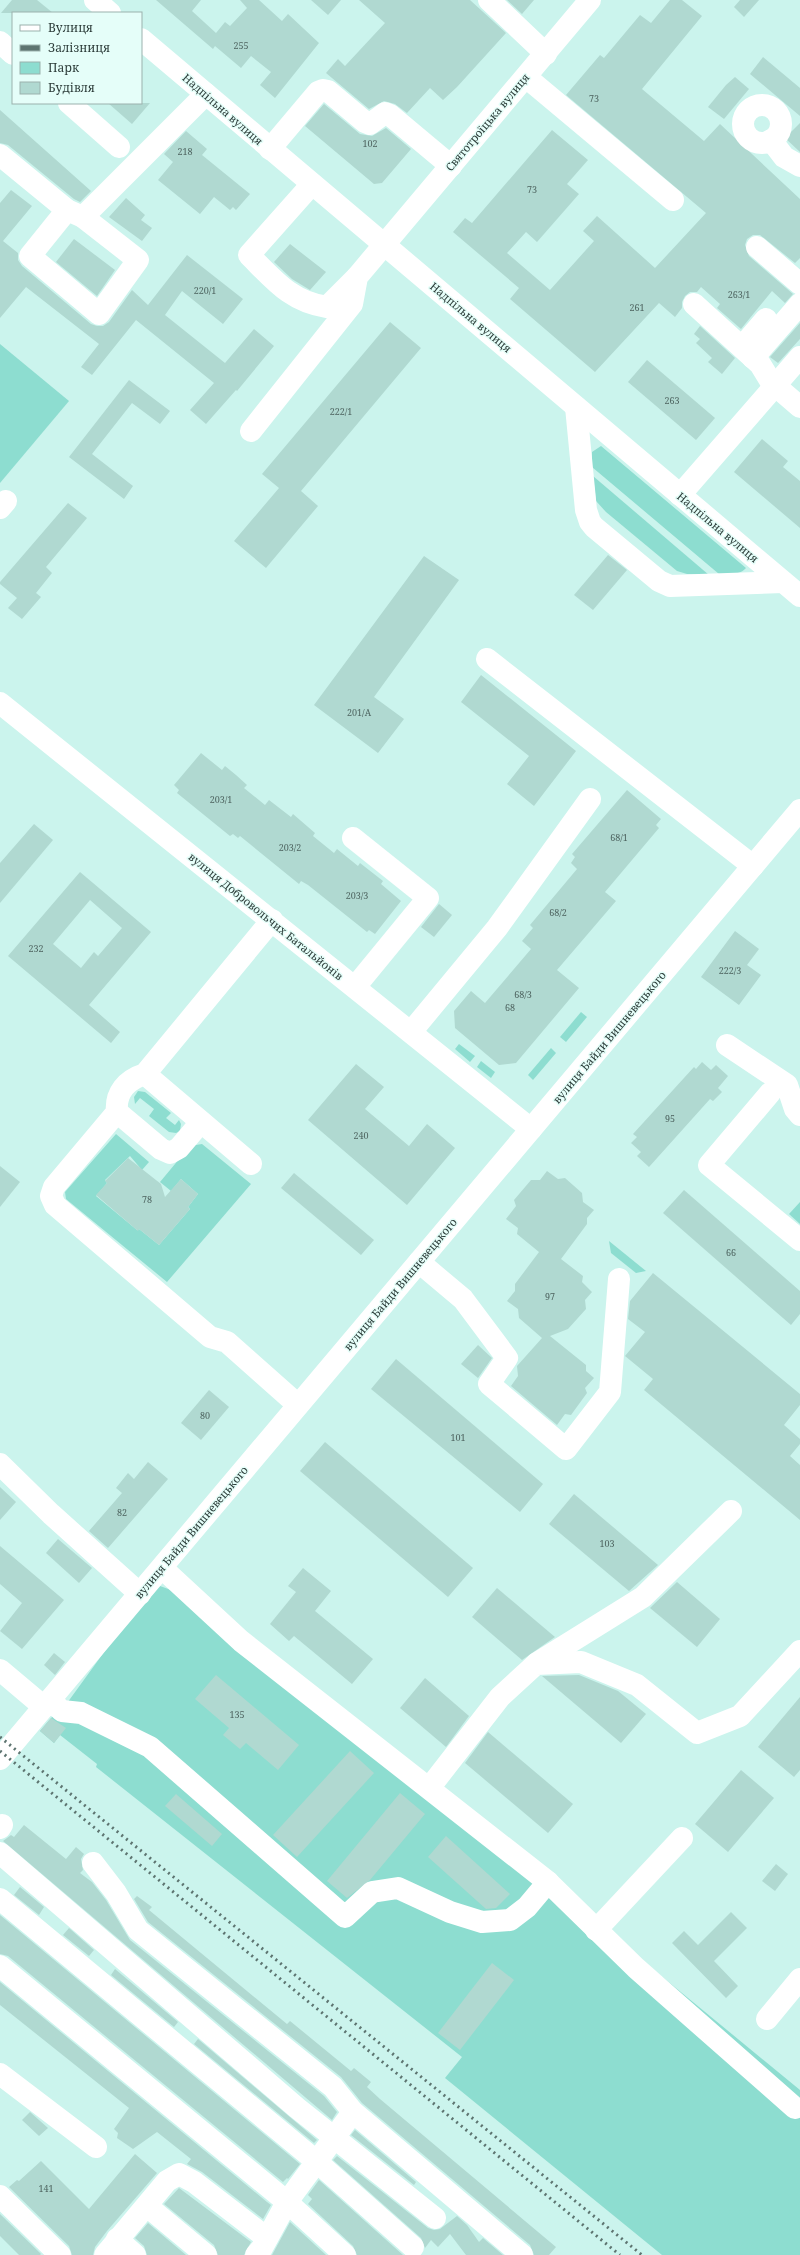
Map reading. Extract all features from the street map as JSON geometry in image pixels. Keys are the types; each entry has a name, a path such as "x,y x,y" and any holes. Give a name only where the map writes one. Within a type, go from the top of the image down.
{"street":[{"path":"95,0 109,12"},
{"path":"489,0 546,54"},
{"name":"Святотроїцька вулиця","path":"312,184 249,255 281,287 309,304 327,307 356,276 451,166 590,0"},
{"name":"Надпільна вулиця","path":"142,40 800,596"},
{"path":"0,42 12,53"},
{"path":"526,77 673,200"},
{"path":"270,149 318,92 323,90 328,91 364,122 370,124 384,113 390,115 451,166"},
{"path":"1,157 75,214 138,260 99,314 30,256 75,214 206,94"},
{"path":"70,104 119,147"},
{"path":"771,140 784,157 800,166"},
{"path":"757,247 800,284"},
{"path":"251,431 352,304 356,276"},
{"path":"694,304 748,352 775,385 800,407"},
{"path":"748,352 800,304"},
{"path":"748,352 766,319"},
{"path":"680,495 800,357"},
{"path":"576,407 586,510 590,522 594,527 659,581 670,586 783,582"},
{"path":"487,659 753,866"},
{"name":"вулиця Добровольчих Батальйонів","path":"0,704 272,920 531,1129"},
{"path":"411,1032 497,928 590,799"},
{"name":"вулиця Байди Вишневецького","path":"0,1759 800,810"},
{"path":"353,838 428,898 355,987"},
{"path":"272,920 145,1074 132,1079 120,1093 117,1097 117,1112 54,1187 52,1192 52,1201 210,1337 227,1342 298,1405"},
{"path":"727,1045 788,1084 795,1109 800,1115"},
{"path":"145,1074 251,1164"},
{"path":"770,1093 709,1165 800,1240"},
{"path":"117,1112 161,1150 170,1153 179,1148 201,1122"},
{"path":"419,1262 463,1299 507,1358 489,1384 566,1449 610,1392 619,1279"},
{"path":"0,1464 51,1514 140,1594"},
{"path":"430,1788 500,1697 536,1664 643,1597 731,1511"},
{"path":"162,1568 241,1641 548,1882 596,1930 795,2108"},
{"path":"536,1664 581,1662 637,1685 697,1733 740,1716 800,1651"},
{"path":"0,1670 47,1703 62,1710 81,1713 150,1747 345,1917 372,1892 398,1888 450,1912 482,1922 510,1920 527,1907 548,1882"},
{"path":"596,1930 682,1838"},
{"path":"0,1853 297,2108 435,2218"},
{"path":"93,1863 116,1893 138,1930 333,2086 353,2112 522,2255"},
{"path":"0,1899 316,2161 413,2247"},
{"path":"0,1966 287,2202 345,2255"},
{"path":"767,2018 800,1979"},
{"path":"0,2074 96,2147"},
{"path":"135,2255 111,2247 167,2181 179,2174 194,2182 262,2246 287,2202 353,2112"},
{"path":"0,2196 60,2255"},
{"path":"147,2206 206,2255"}],"green space":[{"path":"0,344 69,401 0,483"},
{"path":"601,446 746,568 737,573 719,574 592,467 592,452"},
{"path":"593,476 709,575 687,574 677,571 606,512 596,501"},
{"path":"581,1012 587,1017 566,1042 560,1037"},
{"path":"459,1044 475,1056 470,1062 455,1049"},
{"path":"551,1048 556,1053 533,1080 528,1075"},
{"path":"481,1061 495,1072 491,1078 477,1067"},
{"path":"138,1091 145,1092 171,1113 166,1118 175,1125 179,1120 181,1124 180,1131 176,1133 169,1132 149,1116 154,1109 140,1098 135,1104 134,1097"},
{"path":"116,1134 149,1162 142,1170 130,1156 105,1180 107,1183 96,1196 137,1230 139,1229 159,1245 190,1209 188,1207 198,1194 181,1179 171,1191 160,1182 190,1146 202,1144 251,1184 167,1282 66,1199 65,1192"},
{"path":"800,1202 800,1224 789,1214"},
{"path":"609,1241 646,1271 636,1273 611,1253"},
{"path":"160,1586 171,1590 643,1961 800,2090 800,2255 662,2255 445,2078 462,2057 96,1767 97,1764 60,1735 54,1743 40,1731 52,1717 62,1710 150,1589"}],"building":[{"path":"12,0 37,0 52,12 12,12 1,13"},
{"path":"156,0 201,0 192,11 216,33 225,22 230,26 247,8 240,0 259,0 282,21 288,14 319,43 275,98 260,85 271,72 251,56 241,68 215,46 213,49"},
{"path":"311,0 341,0 328,15"},
{"path":"359,0 470,0 506,33 457,87 443,100 430,88 407,113 395,104 384,101 369,109 326,73 338,59 345,66 385,23"},
{"path":"507,0 534,0 522,14"},
{"path":"670,0 682,0 702,16 642,89 704,141 720,124 800,199 800,258 795,263 760,235 753,235 747,239 745,245 749,256 793,294 785,303 772,291 741,329 717,308 720,304 701,287 697,292 690,292 685,296 682,302 682,308 675,317 659,303 595,372 510,299 519,288 453,232 465,218 472,223 552,130 588,160 567,184 579,194 537,242 526,232 507,253 550,290 594,241 583,231 597,216 655,268 706,213 566,95 600,55 604,58 640,15 651,23"},
{"path":"740,0 759,0 744,17 734,7"},
{"path":"763,57 800,88 800,116 750,74"},
{"path":"735,77 749,89 724,119 708,107 726,85"},
{"path":"150,103 132,124 109,104"},
{"path":"324,104 360,134 372,136 386,128 411,149 382,183 374,184 305,126"},
{"path":"0,110 91,191 80,202 74,199 8,145 0,143"},
{"path":"800,123 800,152 785,138"},
{"path":"186,131 207,149 202,155 250,194 236,210 233,207 230,210 214,197 200,214 158,180 173,162 164,154"},
{"path":"11,190 32,206 3,241 18,253 18,260 22,266 91,324 103,326 109,322 132,290 148,305 187,255 243,299 223,324 182,291 165,315 225,363 254,329 274,346 237,391 236,390 206,424 190,410 214,383 136,320 92,375 81,367 99,344 26,287 0,318 0,203"},
{"path":"126,198 145,215 141,220 152,228 142,241 109,217"},
{"path":"74,239 115,270 97,296 56,262"},
{"path":"290,244 326,272 310,290 292,279 274,262"},
{"path":"390,322 421,348 301,491 318,506 266,568 234,541 279,488 262,474"},
{"path":"800,323 800,339 778,363 770,357"},
{"path":"700,326 735,358 722,374 708,362 712,358 696,343 700,339 694,334"},
{"path":"647,360 715,418 696,440 628,382"},
{"path":"129,380 170,411 160,424 132,403 92,454 133,486 124,499 69,457"},
{"path":"762,439 788,461 783,467 800,481 800,528 734,472"},
{"path":"68,503 87,518 46,567 52,573 36,593 41,597 22,619 8,608 17,598 0,584 0,582"},
{"path":"608,555 627,570 593,610 574,595"},
{"path":"424,556 459,580 374,697 404,719 378,753 314,705"},
{"path":"481,675 576,751 534,806 507,784 529,756 461,702"},
{"path":"201,753 222,770 225,766 247,785 244,788 265,805 269,800 291,817 293,814 315,833 313,836 334,853 337,849 358,866 360,863 383,881 381,884 401,901 375,934 369,930 367,932 308,885 301,881 299,884 240,836 238,838 233,834 230,836 177,793 179,790 174,785"},
{"path":"627,790 661,819 656,825 659,828 605,892 616,901 557,970 579,988 516,1063 499,1065 455,1028 454,1011 471,991 485,1003 531,949 522,941 533,928 530,925 577,869 571,863 575,857 572,854"},
{"path":"34,824 53,840 0,903 0,863"},
{"path":"80,872 151,932 89,1005 120,1032 111,1043 8,956","holes":["90,900 122,928 98,956 94,952 81,968 53,944"]},
{"path":"439,904 452,915 434,937 421,927"},
{"path":"735,931 759,949 747,965 761,975 739,1005 701,977"},
{"path":"702,1062 711,1070 716,1065 728,1076 718,1088 722,1092 713,1101 710,1099 649,1167 637,1156 641,1152 631,1143 637,1137 633,1134 694,1067 696,1069"},
{"path":"356,1064 384,1087 365,1109 409,1146 427,1124 455,1148 407,1205 308,1120"},
{"path":"128,1158 161,1184 165,1197 181,1179 198,1194 188,1207 190,1209 159,1245 139,1229 138,1231 96,1195 107,1183 105,1181"},
{"path":"0,1166 20,1182 0,1207"},
{"path":"547,1171 558,1179 565,1178 582,1193 583,1202 594,1210 587,1218 587,1224 561,1259 583,1276 582,1282 592,1292 585,1300 586,1309 568,1329 550,1336 586,1365 586,1371 594,1378 585,1388 587,1393 571,1415 565,1414 557,1425 511,1386 518,1376 517,1366 542,1338 519,1318 518,1309 507,1301 515,1291 515,1284 539,1252 517,1234 518,1228 506,1219 516,1206 514,1200 531,1180 540,1180"},
{"path":"294,1173 374,1240 361,1255 281,1188"},
{"path":"684,1190 800,1291 800,1314 791,1325 663,1213"},
{"path":"653,1273 800,1394 800,1405 784,1425 800,1439 800,1444 790,1456 800,1465 800,1520 644,1390 653,1379 625,1356 645,1332 628,1319 630,1301"},
{"path":"478,1345 492,1358 478,1378 461,1364"},
{"path":"396,1359 543,1484 520,1512 371,1389"},
{"path":"209,1390 229,1407 201,1440 181,1423"},
{"path":"325,1442 473,1568 448,1597 300,1471"},
{"path":"148,1462 168,1479 108,1548 89,1531 122,1493 116,1488 128,1473 134,1479"},
{"path":"0,1487 16,1502 0,1520"},
{"path":"574,1494 658,1565 629,1591 549,1524"},
{"path":"58,1539 92,1568 79,1583 46,1553"},
{"path":"0,1546 64,1600 22,1649 0,1631 22,1603 0,1584"},
{"path":"303,1568 331,1591 315,1611 373,1659 352,1684 294,1636 289,1641 270,1624 296,1592 288,1586"},
{"path":"677,1582 720,1619 697,1647 650,1608"},
{"path":"497,1588 555,1637 522,1660 472,1617"},
{"path":"54,1653 65,1662 55,1675 44,1665"},
{"path":"216,1675 299,1745 278,1770 246,1743 240,1749 223,1735 229,1728 195,1699"},
{"path":"579,1675 618,1691 646,1714 621,1743 542,1676"},
{"path":"425,1678 469,1716 446,1747 400,1708"},
{"path":"800,1697 800,1770 794,1777 758,1747"},
{"path":"51,1718 66,1728 54,1743 40,1731"},
{"path":"488,1732 573,1804 548,1833 465,1763"},
{"path":"350,1751 374,1773 297,1857 273,1835"},
{"path":"741,1770 774,1798 728,1852 695,1824"},
{"path":"400,1793 425,1814 370,1880 347,1898 327,1881"},
{"path":"176,1794 222,1834 212,1846 165,1806"},
{"path":"24,1825 66,1859 76,1847 84,1854 81,1859 83,1870 80,1873 92,1882 106,1900 130,1940 324,2096 337,2112 332,2120 3,1841 11,1835 14,1837"},
{"path":"446,1836 510,1894 496,1908 486,1909 428,1857"},
{"path":"776,1864 788,1874 775,1891 762,1881"},
{"path":"20,1887 44,1907 39,1915 14,1895"},
{"path":"137,1896 152,1907 149,1910 287,2024 290,2021 351,2071 354,2068 371,2082 367,2087 380,2099 556,2247 549,2255 534,2255 530,2245 362,2103 341,2077 148,1922 134,1899"},
{"path":"731,1912 747,1928 714,1961 738,1986 726,1998 672,1943 684,1931 698,1945"},
{"path":"0,1915 300,2164 288,2179 287,2178 283,2182 8,1956 0,1954"},
{"path":"69,1928 94,1950 89,1956 63,1935"},
{"path":"492,1963 514,1980 460,2050 438,2033"},
{"path":"115,1969 178,2022 174,2027 111,1975"},
{"path":"0,1982 271,2205 263,2219 202,2172 187,2164 191,2159 157,2132 133,2149 117,2138 118,2133 114,2129 129,2108 0,2005"},
{"path":"198,2039 317,2140 314,2143 194,2044"},
{"path":"30,2112 48,2128 39,2136 22,2120"},
{"path":"355,2130 416,2182 414,2185 351,2135"},
{"path":"135,2154 157,2173 107,2231 95,2247 93,2255 72,2255 69,2246 9,2187 17,2180 19,2181 41,2161 89,2209"},
{"path":"337,2156 428,2228 434,2230 440,2229 457,2216 467,2225 479,2242 483,2238 503,2255 466,2255 450,2234 438,2247 431,2240 425,2248 421,2238 333,2160"},
{"path":"319,2180 403,2255 357,2255 353,2246 308,2204 312,2199 308,2195"},
{"path":"179,2188 251,2242 244,2255 218,2255 214,2245 164,2204"},
{"path":"0,2214 41,2254 40,2255 19,2255 0,2236"},
{"path":"290,2222 326,2255 272,2255"},
{"path":"148,2223 186,2255 147,2255 144,2246 135,2238"}],"railway":[{"path":"0,1737 642,2255"},
{"path":"0,1751 620,2255"}]}
